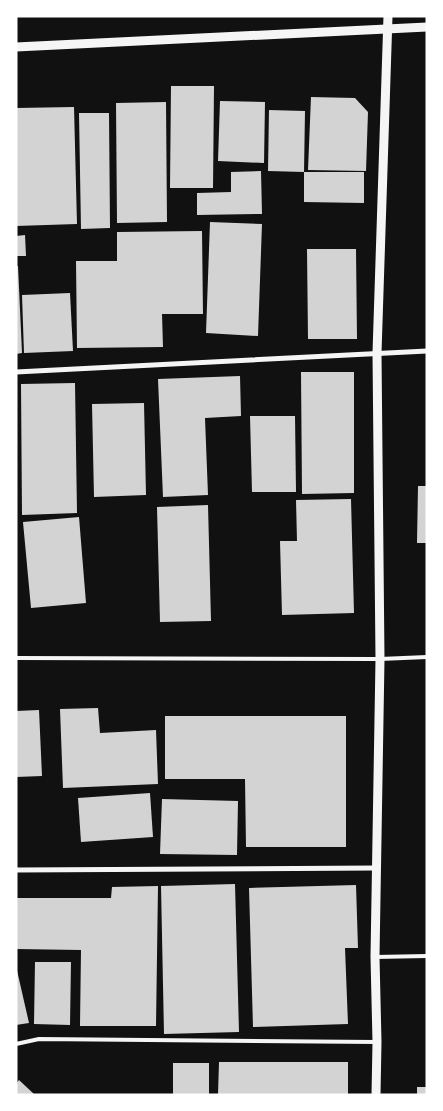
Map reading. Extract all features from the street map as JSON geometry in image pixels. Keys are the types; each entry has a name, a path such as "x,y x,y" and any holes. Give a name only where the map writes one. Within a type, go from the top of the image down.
{"street":[{"path":"376,1095 375,957 380,659 377,353 388,16"},
{"path":"16,47 427,27"},
{"path":"16,372 427,351"},
{"path":"16,870 376,868"}],"lane":[{"path":"16,658 380,659 427,657"},
{"path":"375,957 427,956"},
{"path":"16,1044 40,1039 377,1042"}],"building":[{"path":"171,86 214,86 213,188 170,188"},
{"path":"311,97 355,98 368,112 366,171 308,170"},
{"path":"220,101 265,102 264,163 218,161"},
{"path":"166,102 167,222 117,223 116,103"},
{"path":"74,107 77,224 16,226 16,108"},
{"path":"269,110 305,111 304,172 268,171"},
{"path":"79,113 109,113 110,228 81,229"},
{"path":"261,171 262,214 197,215 197,193 231,192 231,172"},
{"path":"304,172 364,172 364,203 304,202"},
{"path":"210,222 262,224 258,336 206,333"},
{"path":"202,231 203,314 162,314 163,347 77,348 76,261 117,261 117,232"},
{"path":"25,235 26,256 16,256 16,236"},
{"path":"307,249 356,249 357,339 308,339"},
{"path":"16,266 18,266 22,353 16,354"},
{"path":"70,293 73,351 24,353 22,295"},
{"path":"301,372 354,372 354,493 302,494"},
{"path":"240,376 241,416 205,418 208,495 163,497 158,379"},
{"path":"75,383 77,513 22,515 21,384"},
{"path":"144,403 146,495 94,497 92,404"},
{"path":"250,416 295,416 296,492 252,492"},
{"path":"418,486 427,486 427,543 417,543"},
{"path":"351,499 354,613 282,615 280,541 297,541 296,500"},
{"path":"208,505 211,621 160,622 157,507"},
{"path":"79,517 86,603 31,608 23,522"},
{"path":"98,708 100,733 156,730 158,784 63,788 60,709"},
{"path":"39,710 42,776 16,777 16,711"},
{"path":"165,716 346,716 346,847 246,847 245,779 165,779"},
{"path":"150,793 153,837 81,842 78,798"},
{"path":"162,799 238,801 237,855 160,854"},
{"path":"235,884 239,1032 164,1034 161,886"},
{"path":"356,885 358,948 345,948 348,1024 253,1027 249,888"},
{"path":"158,886 156,1026 80,1026 81,950 16,949 16,898 111,898 112,887"},
{"path":"35,962 71,962 70,1025 34,1024"},
{"path":"16,966 29,1023 16,1025"},
{"path":"219,1062 348,1062 348,1095 218,1095"},
{"path":"173,1063 209,1063 209,1095 173,1095"},
{"path":"19,1080 35,1095 16,1095 16,1084"},
{"path":"417,1087 427,1087 427,1095 417,1095"}]}
